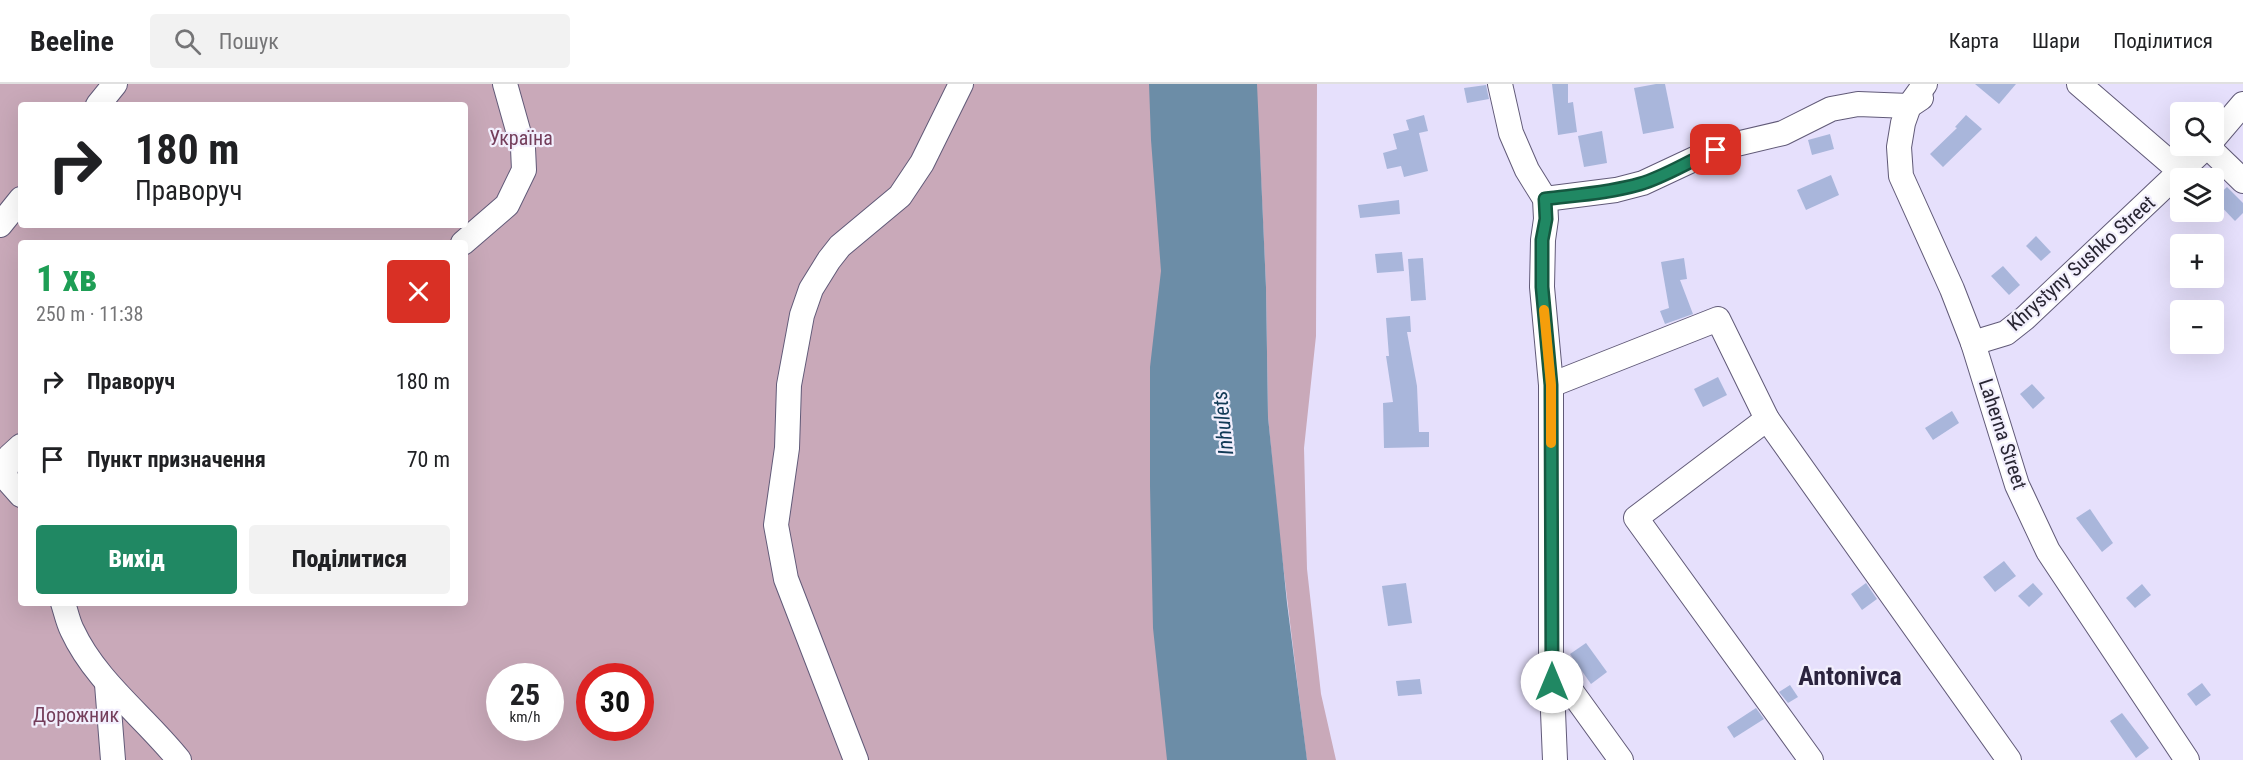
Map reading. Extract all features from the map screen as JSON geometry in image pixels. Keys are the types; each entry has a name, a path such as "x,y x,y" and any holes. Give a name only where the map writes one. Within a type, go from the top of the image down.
{"street":[{"path":"100,102 115,84"},
{"path":"466,240 507,205 524,170 523,148 505,84"},
{"path":"855,760 786,579 776,525 787,448 789,385 802,315 811,289 840,246 900,196 921,163 961,84"},
{"path":"1500,84 1511,133 1527,170 1545,199 1542,287 1551,385 1551,663 1555,760"},
{"name":"Laherna Street","path":"1925,84 1910,106 1903,123 1899,147 1901,176 1952,289 1973,343 2017,485 2048,551 2187,760"},
{"path":"1545,199 1616,190 1643,183 1705,154 1782,133 1831,109 1868,104 1910,106 1940,84"},
{"path":"2079,84 2176,168"},
{"path":"2224,126 2243,104"},
{"name":"Khrystyny Sushko Street","path":"2185,168 2197,156"},
{"name":"Khrystyny Sushko Street","path":"2217,156 2243,181"},
{"name":"Khrystyny Sushko Street","path":"1973,343 2006,333 2025,318 2170,182"},
{"path":"0,225 18,203"},
{"path":"1551,385 1718,319 1767,419 2008,760"},
{"path":"1767,419 1636,518 1811,760"},
{"path":"18,449 10,456 4,476 18,492"},
{"path":"64,606 71,628 87,657 107,684 179,760"},
{"path":"1551,663 1621,760"},
{"path":"107,684 113,760"}],"green space":[{"path":"0,84 1181,84 1214,760 0,760"},
{"path":"1246,84 1317,84 1316,336 1304,448 1307,569 1321,694 1336,760 1307,760 1306,754 1279,532 1268,417 1266,287 1260,157 1250,151"}],"water":[{"name":"Inhulets","path":"1149,84 1257,84 1266,287 1268,417 1287,603 1307,760 1167,760 1153,628 1150,367 1161,271"}],"building":[{"path":"1552,84 1568,84 1568,103 1573,102 1577,132 1558,135"},
{"path":"1665,84 1674,128 1643,134 1634,88"},
{"path":"1975,84 2016,84 1999,104"},
{"path":"1486,85 1489,99 1467,103 1464,88"},
{"path":"1424,115 1428,131 1419,133 1428,171 1404,177 1401,166 1387,169 1383,153 1397,149 1393,134 1409,130 1406,120"},
{"path":"1966,115 1982,129 1943,167 1930,154 1957,128 1955,127"},
{"path":"1602,131 1607,163 1584,167 1578,136"},
{"path":"1830,134 1834,149 1812,155 1808,140"},
{"path":"1831,175 1839,195 1806,210 1797,190"},
{"path":"2227,187 2243,203 2243,213 2235,221 2224,209 2224,190"},
{"path":"1399,200 1400,214 1360,218 1358,205"},
{"path":"2036,236 2051,252 2041,261 2026,246"},
{"path":"1402,252 1404,271 1377,273 1375,254"},
{"path":"1423,258 1426,300 1411,301 1408,259"},
{"path":"1684,258 1687,279 1680,280 1693,314 1665,324 1660,311 1669,308 1661,262"},
{"path":"2003,266 2020,285 2009,295 1991,276"},
{"path":"1410,316 1411,332 1407,332 1417,386 1419,432 1429,432 1429,447 1384,448 1383,403 1393,402 1386,356 1389,356 1386,318"},
{"path":"1718,377 1727,395 1703,407 1694,389"},
{"path":"2032,384 2045,398 2033,409 2020,394"},
{"path":"1952,411 1959,423 1933,440 1925,428"},
{"path":"2090,509 2113,543 2102,552 2076,518"},
{"path":"2004,561 2016,576 1995,592 1983,577"},
{"path":"1406,583 1412,623 1388,626 1382,586"},
{"path":"1866,583 1877,599 1862,610 1851,594"},
{"path":"2033,583 2043,594 2029,607 2018,596"},
{"path":"2142,584 2151,595 2135,608 2126,598"},
{"path":"1586,643 1607,672 1591,684 1570,654"},
{"path":"1420,679 1422,694 1398,696 1396,681"},
{"path":"2202,683 2211,695 2196,706 2187,694"},
{"path":"1790,685 1798,697 1788,703 1779,692"},
{"path":"1756,708 1764,719 1734,738 1727,727"},
{"path":"2122,713 2149,748 2136,758 2110,721"}],"slow traffic":[{"path":"1544,310 1551,385 1551,443"}],"district":[{"name":"Antonivca","path":"1850,676"}],"route":[{"path":"1552,682 1551,385 1542,287 1545,199 1616,190 1643,183 1716,150"}],"park label":[{"name":"Україна","path":"521,138"},
{"name":"Дорожник","path":"76,715"}]}
